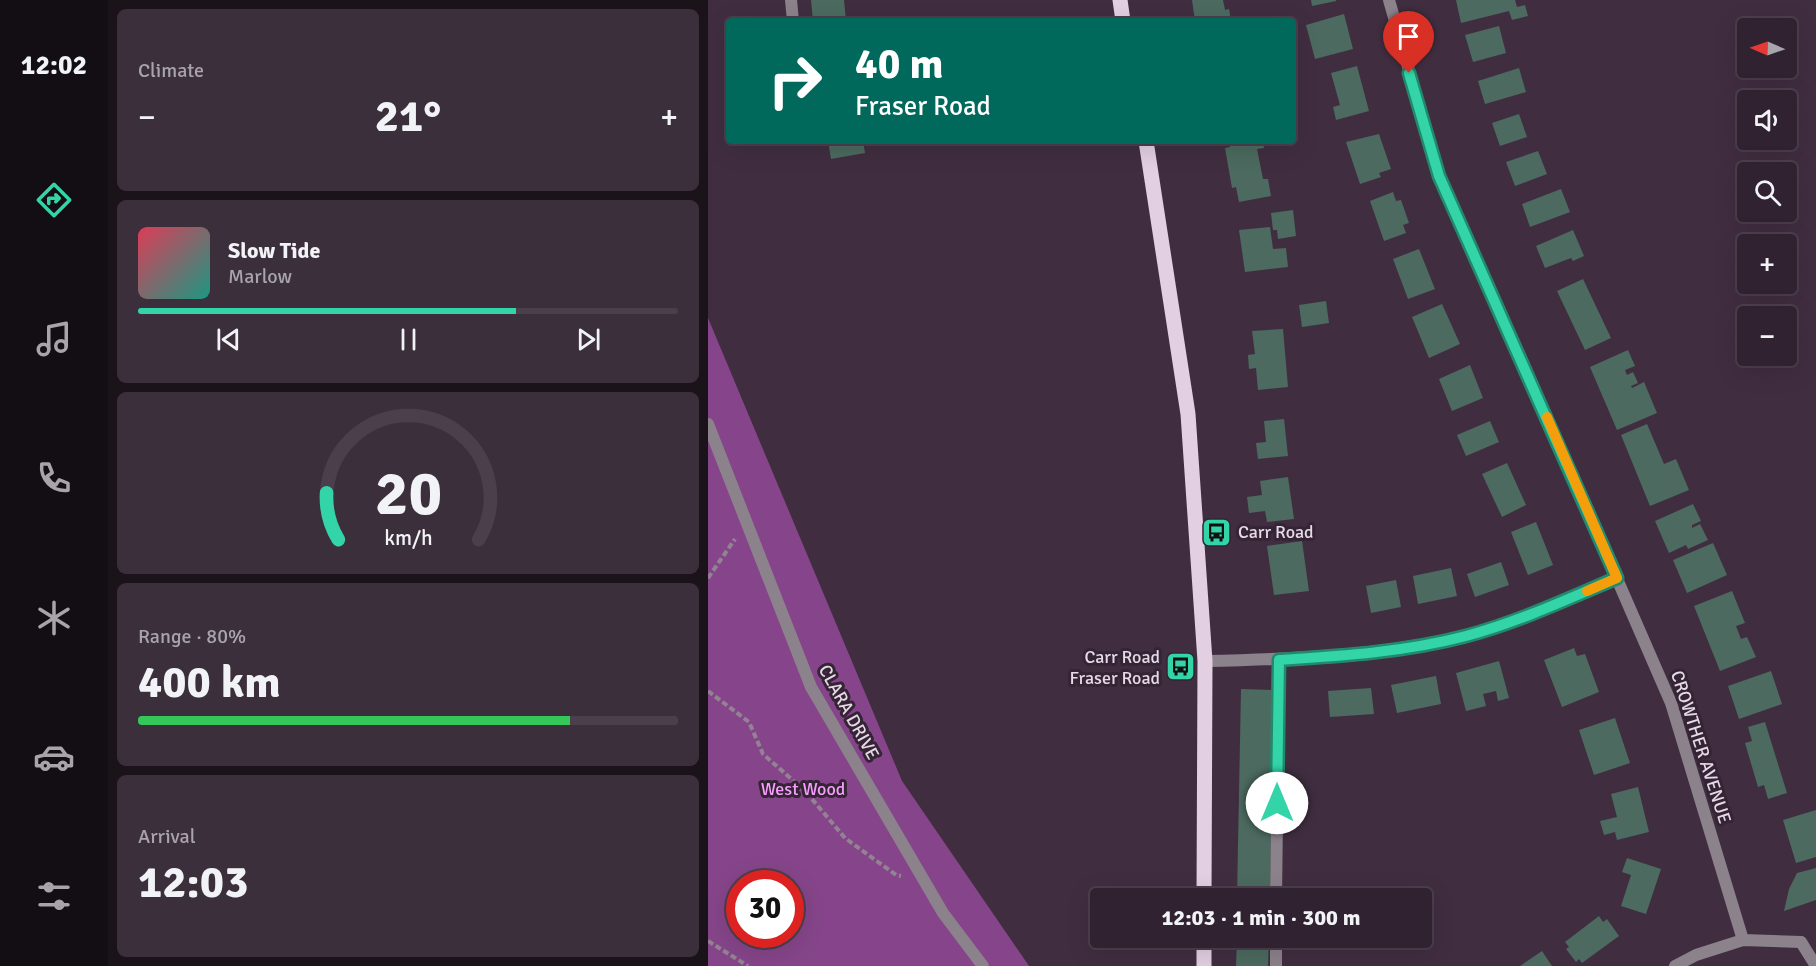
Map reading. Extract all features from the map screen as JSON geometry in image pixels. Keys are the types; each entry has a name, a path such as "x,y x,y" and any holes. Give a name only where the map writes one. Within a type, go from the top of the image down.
{"main road":[{"path":"1120,0 1123,18"},
{"path":"1146,144 1188,414 1205,661 1204,888"},
{"path":"1204,948 1204,966"}],"street":[{"path":"791,0 793,18"},
{"name":"CROWTHER AVENUE","path":"1389,0 1439,176 1671,703 1743,940"},
{"name":"CLARA DRIVE","path":"708,423 811,687 943,913 983,966"},
{"path":"1205,661 1279,660 1354,655 1466,636 1519,619 1617,578"},
{"path":"1276,888 1279,660"},
{"path":"1675,966 1696,955 1743,940 1801,942 1815,966"},
{"path":"1276,948 1276,966"}],"path":[{"path":"708,578 747,522"},
{"path":"708,691 749,722 763,754 806,792 845,838 896,875 923,878"},
{"path":"708,942 748,966"}],"green space":[{"name":"West Wood","path":"708,318 902,781 1029,966 708,966"}],"building":[{"path":"811,0 844,0 846,18 813,18"},
{"path":"1192,0 1223,0 1225,10 1229,9 1230,18 1195,18"},
{"path":"1311,0 1336,0 1336,1 1312,6"},
{"path":"1456,0 1515,0 1517,7 1525,5 1528,16 1512,20 1509,11 1461,23"},
{"path":"1344,14 1353,49 1315,59 1306,25"},
{"path":"1499,26 1506,53 1473,62 1465,35"},
{"path":"1357,66 1369,111 1336,120 1333,107 1340,105 1331,73"},
{"path":"1519,68 1526,92 1485,104 1478,81"},
{"path":"1519,114 1527,137 1500,146 1492,123"},
{"path":"1379,134 1391,169 1379,173 1381,177 1360,184 1346,142"},
{"path":"828,144 864,144 865,153 831,159"},
{"path":"1230,144 1263,144 1264,148 1257,149 1263,179 1268,179 1271,196 1239,202 1236,187 1232,188 1225,148 1230,147"},
{"path":"1538,151 1547,174 1515,186 1506,162"},
{"path":"1561,189 1570,212 1530,227 1522,204"},
{"path":"1393,192 1396,201 1401,200 1409,223 1403,225 1406,233 1384,241 1370,201"},
{"path":"1293,210 1296,236 1278,239 1277,230 1273,230 1271,213"},
{"path":"1270,227 1273,249 1286,248 1288,267 1245,272 1239,230"},
{"path":"1573,230 1584,256 1573,261 1571,258 1545,268 1536,246"},
{"path":"1419,249 1435,289 1408,299 1393,259"},
{"path":"1583,279 1611,338 1585,350 1557,291"},
{"path":"1326,301 1329,323 1302,327 1299,305"},
{"path":"1442,304 1460,344 1429,358 1412,317"},
{"path":"1283,329 1288,387 1258,390 1256,368 1249,369 1248,355 1255,354 1252,331"},
{"path":"1628,350 1635,366 1625,370 1627,375 1633,372 1638,383 1631,386 1632,388 1644,382 1657,413 1617,430 1590,367"},
{"path":"1470,365 1483,398 1452,411 1439,379"},
{"path":"1284,419 1288,456 1258,459 1256,443 1266,442 1264,421"},
{"path":"1490,421 1499,442 1466,456 1457,435"},
{"path":"1647,424 1664,464 1676,459 1689,490 1650,506 1621,435"},
{"path":"1507,463 1526,505 1502,517 1482,474"},
{"path":"1288,477 1294,519 1267,522 1265,511 1249,513 1247,497 1262,495 1260,481"},
{"path":"1693,504 1701,521 1692,525 1692,528 1700,524 1708,540 1688,549 1686,545 1669,553 1655,521"},
{"path":"1536,522 1553,565 1528,575 1511,532"},
{"path":"1302,541 1309,591 1274,595 1267,546"},
{"path":"1713,543 1727,575 1687,593 1673,560"},
{"path":"1501,562 1509,585 1475,597 1467,574"},
{"path":"1451,568 1457,596 1418,604 1413,576"},
{"path":"1396,580 1401,607 1371,613 1366,586"},
{"path":"1732,591 1745,623 1736,626 1741,639 1747,637 1756,657 1720,671 1694,606"},
{"path":"1574,648 1577,656 1585,654 1599,692 1562,707 1544,660"},
{"path":"1499,661 1509,698 1498,701 1496,691 1483,694 1486,706 1466,711 1456,673"},
{"path":"1771,671 1782,704 1739,719 1728,686"},
{"path":"1436,676 1441,704 1397,713 1391,685"},
{"path":"1371,688 1374,714 1330,717 1328,691"},
{"path":"1241,689 1273,690 1270,888 1237,888"},
{"path":"1615,718 1630,763 1594,775 1579,730"},
{"path":"1765,722 1787,793 1768,799 1764,785 1758,787 1745,743 1752,741 1748,727"},
{"path":"1638,787 1649,832 1617,840 1615,832 1604,835 1600,821 1617,817 1611,794"},
{"path":"1816,810 1816,857 1796,863 1783,820"},
{"path":"1627,858 1661,869 1646,914 1621,906 1631,875 1622,872"},
{"path":"1816,868 1816,900 1784,911 1789,889 1797,873"},
{"path":"1599,916 1603,922 1607,919 1619,936 1582,963 1579,959 1576,962 1566,949 1569,947 1565,942"},
{"path":"1237,948 1269,948 1268,966 1236,966"},
{"path":"1542,951 1552,966 1520,966"}],"slow traffic":[{"path":"1547,417 1617,578 1587,591"}],"place":[{"name":"Carr Road","path":"1217,532"},
{"name":"Carr Road Fraser Road","path":"1181,667"}],"route":[{"path":"1277,803 1279,660 1354,655 1466,636 1519,619 1617,578 1439,176 1409,73"}]}
